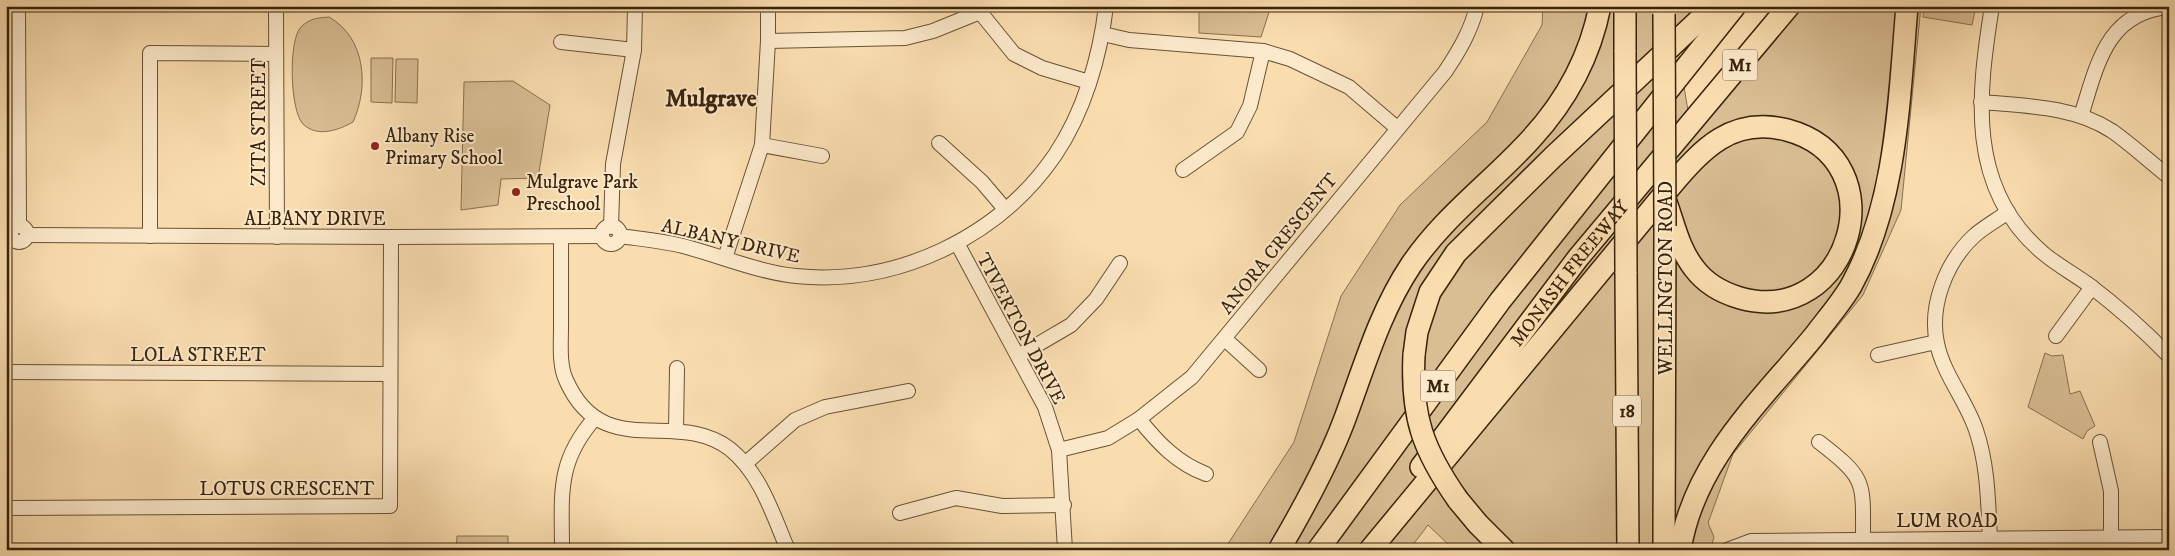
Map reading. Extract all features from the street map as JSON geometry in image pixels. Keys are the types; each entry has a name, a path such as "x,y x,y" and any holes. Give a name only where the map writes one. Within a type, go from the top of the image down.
{"highway":[{"path":"1278,550 1318,479 1343,423 1387,306 1406,273 1443,225 1531,139 1565,97 1590,47 1600,6"},
{"name":"WELLINGTON ROAD","path":"1625,6 1628,550"},
{"path":"1504,550 1478,524 1458,500 1434,465 1422,433 1415,407 1412,384 1417,332 1430,292 1456,253 1540,170 1714,6"},
{"name":"MONASH FREEWAY","path":"1318,550 1500,301 1735,6"},
{"name":"MONASH FREEWAY","path":"1361,550 1441,439 1578,258 1789,6"},
{"path":"1680,550 1683,532 1697,494 1722,447 1739,422 1824,323 1850,288 1868,253 1888,177 1907,6"},
{"name":"WELLINGTON ROAD","path":"1664,10 1665,198 1668,222 1664,550"},
{"path":"1370,550 1633,230 1691,162 1716,140 1737,130 1764,126 1788,130 1806,138 1822,148 1843,174 1849,191 1852,214 1845,249 1833,268 1822,279 1794,296 1764,301 1749,300 1728,294 1704,279 1694,268 1668,222"}],"street":[{"path":"16,232 18,6"},
{"name":"ZITA STREET","path":"276,6 277,237"},
{"path":"611,233 613,164 634,50 635,6"},
{"path":"726,258 762,145 768,6"},
{"name":"ALBANY DRIVE","path":"16,232 150,236 391,238 561,237 611,233 682,246 758,268 796,276 859,275 902,266 956,243 981,229 1005,210 1030,186 1055,155 1077,115 1103,34 1106,6"},
{"name":"ANORA CRESCENT","path":"1059,450 1108,438 1139,419 1192,377 1461,48 1473,22 1477,6"},
{"path":"1992,6 1981,102 1981,133 1987,164 1996,189 2008,212 2042,252 2129,317 2169,356"},
{"path":"2082,116 2102,53 2116,32 2129,20 2144,12 2169,7"},
{"path":"768,40 905,38 932,31 980,9 1014,54 1042,68 1089,82"},
{"path":"1103,34 1129,40 1263,50 1290,59 1349,86 1397,128"},
{"path":"561,42 634,50"},
{"path":"1182,170 1237,132 1250,106 1263,50"},
{"path":"150,236 150,53 276,54"},
{"path":"1981,102 2057,110 2082,116 2111,131 2169,177"},
{"path":"939,144 982,182 1005,210"},
{"path":"762,145 822,156"},
{"path":"1990,539 1987,480 1979,441 1965,403 1950,376 1936,342 1938,298 1951,265 1976,234 2008,212"},
{"path":"561,237 561,356 565,379 581,405 595,418 610,426 629,431 676,431 712,439 728,448 746,463 760,485 788,550"},
{"name":"LOTUS CRESCENT","path":"6,508 390,506 391,238"},
{"name":"TIVERTON DRIVE","path":"956,243 1045,407 1059,450 1066,550"},
{"path":"1018,356 1071,326 1096,299 1120,263"},
{"path":"2056,336 2092,288"},
{"path":"1225,339 1259,370"},
{"path":"1878,355 1936,342"},
{"path":"676,431 677,368"},
{"name":"LOLA STREET","path":"6,372 390,374"},
{"path":"746,463 795,420 824,407 908,391"},
{"path":"562,550 562,493 566,463 586,429 595,418"},
{"path":"1139,419 1158,442 1172,455 1189,468 1206,474"},
{"path":"1819,442 1845,462 1860,481 1863,498 1863,540"},
{"path":"2100,442 2110,486 2111,538"},
{"path":"900,513 956,498 1002,506 1064,505"},
{"name":"LUM ROAD","path":"1727,550 1751,541 1990,539 2083,544 2111,538 2169,537"}],"shaded area":[{"path":"1199,6 1271,6 1261,37 1199,33"},
{"path":"1543,6 1697,6 1675,32 1690,123 1789,6 1921,6 1901,210 1863,295 1733,454 1708,523 1714,537 1710,550 1454,550 1428,525 1409,550 1224,550 1294,442 1341,296 1400,205 1487,122 1542,25"},
{"path":"1924,6 1976,6 1972,25 1923,17"},
{"path":"329,17 351,37 357,50 361,64 361,94 353,122 335,130 321,132 315,131 303,124 299,117 293,91 292,60 297,34 301,27 311,20"},
{"path":"371,58 393,58 392,103 371,102"},
{"path":"396,59 418,59 417,103 395,102"},
{"path":"513,81 550,105 538,178 501,179 498,205 461,210 464,82"},
{"path":"2045,353 2052,356 2063,355 2070,394 2080,391 2095,426 2087,431 2083,439 2028,407"},
{"path":"457,536 508,536 508,550 456,550"}],"place":[{"name":"Albany Rise Primary School","path":"375,146"},
{"name":"Mulgrave Park Preschool","path":"516,192"}],"district":[{"name":"Mulgrave","path":"711,98"}]}
